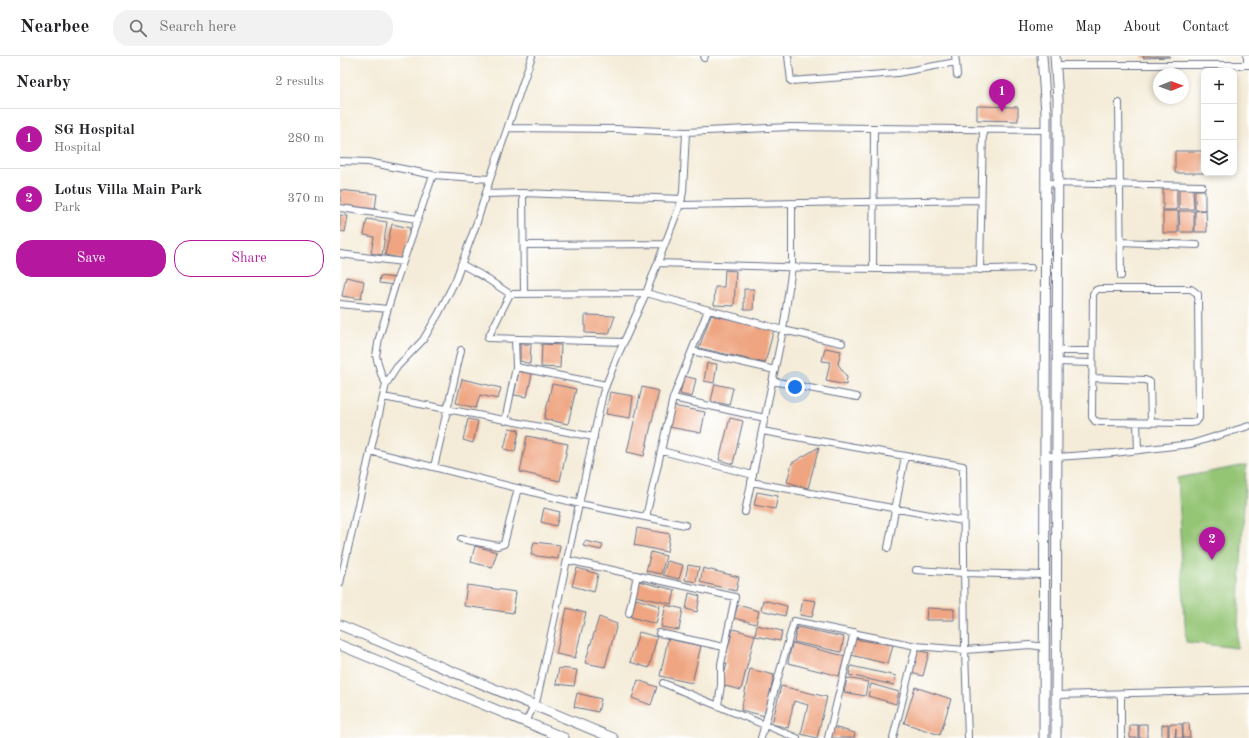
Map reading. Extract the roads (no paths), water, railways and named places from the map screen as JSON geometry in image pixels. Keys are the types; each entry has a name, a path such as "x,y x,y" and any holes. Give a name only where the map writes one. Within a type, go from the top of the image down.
{"street":[{"path":"340,583 386,384 397,367 423,340 439,313 456,279 532,56"},
{"path":"788,56 791,81 897,73 955,59 957,75"},
{"path":"1042,56 1046,130 1044,738"},
{"path":"1056,738 1058,99 1055,61 1248,65 1247,56"},
{"path":"1119,103 1121,276"},
{"path":"508,128 615,128 686,132 790,127 1046,130"},
{"path":"873,268 874,128"},
{"path":"980,270 983,130"},
{"path":"526,722 537,699 603,393 646,293 684,192 686,132"},
{"path":"340,161 368,162 433,175 490,179"},
{"path":"386,384 381,374 376,356 379,338 387,309 433,175"},
{"path":"1046,183 1202,186"},
{"path":"486,194 523,193 681,202 792,203 981,200"},
{"path":"523,193 524,293"},
{"path":"745,512 783,330 792,268 792,203"},
{"path":"340,208 418,219"},
{"path":"1120,242 1197,245"},
{"path":"524,245 665,244"},
{"path":"340,254 403,262"},
{"path":"658,263 792,268 980,270 1031,268"},
{"path":"461,264 510,294 646,293 783,330 842,343"},
{"path":"1191,289 1198,294 1199,418 1196,422 1137,423 1099,422 1095,420 1092,416 1092,363 1093,294 1096,290 1191,289"},
{"path":"510,294 488,338 624,342"},
{"path":"340,304 387,309"},
{"path":"646,517 673,398 708,310"},
{"path":"505,421 516,367 515,339"},
{"path":"434,467 462,350"},
{"path":"1057,350 1092,351"},
{"path":"692,351 775,370"},
{"path":"1058,362 1092,363"},
{"path":"516,367 606,385"},
{"path":"1092,378 1148,380 1150,382 1151,423"},
{"path":"772,382 856,397"},
{"path":"383,397 594,437"},
{"path":"673,398 765,418"},
{"path":"1137,423 1138,450"},
{"path":"1045,455 1057,457 1191,444 1249,426"},
{"path":"762,432 963,466 965,650 968,738"},
{"path":"370,451 580,504 685,525"},
{"path":"662,451 753,475"},
{"path":"888,548 905,456"},
{"path":"751,482 963,521"},
{"path":"462,539 498,546 504,544 518,488"},
{"path":"567,560 735,597 721,664 721,685 718,706"},
{"path":"916,570 1045,575"},
{"path":"629,613 637,575"},
{"path":"761,738 794,621 854,632 916,646 965,650 1030,645 1044,647"},
{"path":"340,625 613,738"},
{"path":"828,738 854,632"},
{"path":"659,633 724,647"},
{"path":"340,646 564,738"},
{"path":"893,738 916,646"},
{"path":"663,683 797,738"},
{"path":"1056,694 1121,694 1204,690 1249,690"},
{"path":"1121,694 1121,738"}],"place":[{"name":"SG Hospital","path":"1002,112"},
{"name":"Lotus Villa Main Park","path":"1212,560"}]}
